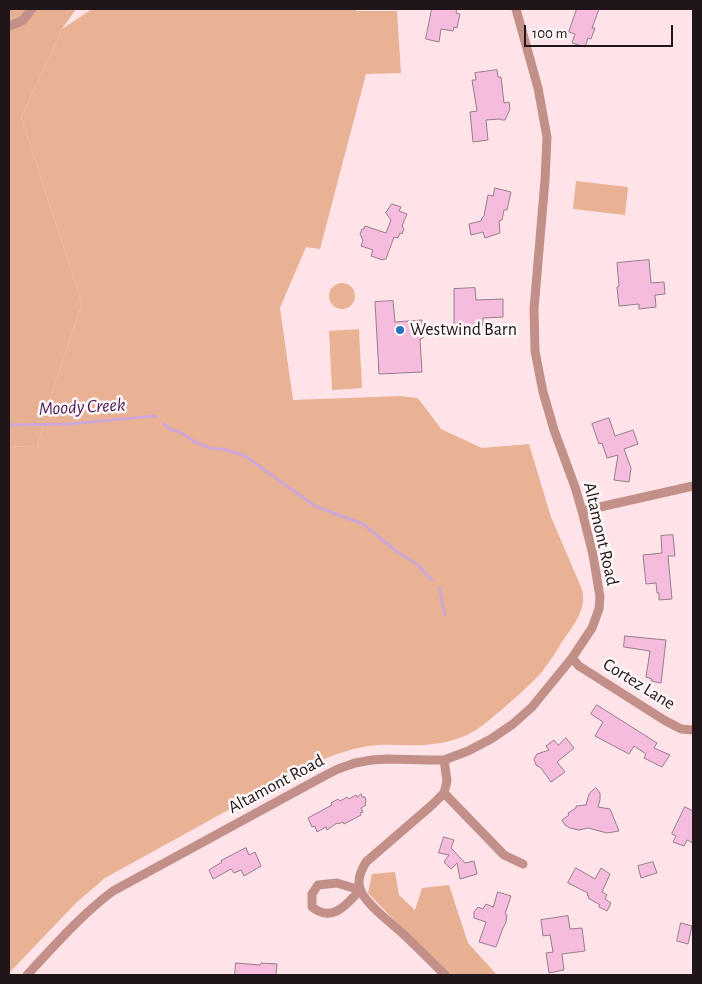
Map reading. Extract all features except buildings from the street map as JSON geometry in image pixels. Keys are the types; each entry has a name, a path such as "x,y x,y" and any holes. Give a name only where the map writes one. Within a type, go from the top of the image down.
{"street":[{"path":"9,26 22,21 32,9"},
{"name":"Altamont Road","path":"27,975 83,916 113,891 326,775 356,763 372,760 444,760 468,751 491,739 513,724 532,707 572,658 592,628 599,609 600,597 592,555 575,487 554,430 543,392 535,351 534,309 545,180 546,137 538,88 516,9"},
{"path":"582,511 693,486"},
{"name":"Cortez Lane","path":"572,658 579,666 664,720 681,729 693,730"},
{"path":"444,760 447,781 444,793 432,806 366,862 360,873 359,882 360,890 366,901 403,934 444,975"},
{"path":"444,793 504,855 523,864"},
{"path":"337,883 360,890 344,908 330,914 319,913 312,907 312,894 318,885 337,883"}],"shaded area":[{"path":"9,9 76,9 62,29 21,117 82,304 50,397 37,447 9,446"},
{"path":"92,9 355,9 356,11 397,11 401,73 366,74 320,249 306,247 280,308 293,400 401,396 417,398 441,429 482,448 529,444 551,517 581,587 583,602 575,623 541,673 510,703 474,731 457,739 436,744 378,745 359,748 332,756 306,767 105,878 76,903 9,973 9,446 37,447 50,397 82,304 21,117 62,29"},
{"path":"576,181 628,187 625,215 573,209"},
{"path":"342,283 351,287 355,296 351,305 342,309 333,305 329,296 333,287"},
{"path":"359,329 362,388 332,390 329,331"},
{"path":"395,872 399,895 415,910 422,888 449,885 468,943 497,975 447,975 368,893 372,874"}],"waterway":[{"name":"Moody Creek","path":"9,425 69,424 156,417"},
{"name":"Moody Creek","path":"164,424 170,429 182,433 195,442 210,448 227,450 245,456 315,506 363,524 396,551 417,564 432,580"},
{"name":"Moody Creek","path":"439,588 445,615"}],"place":[{"name":"Westwind Barn","path":"400,330"}]}
